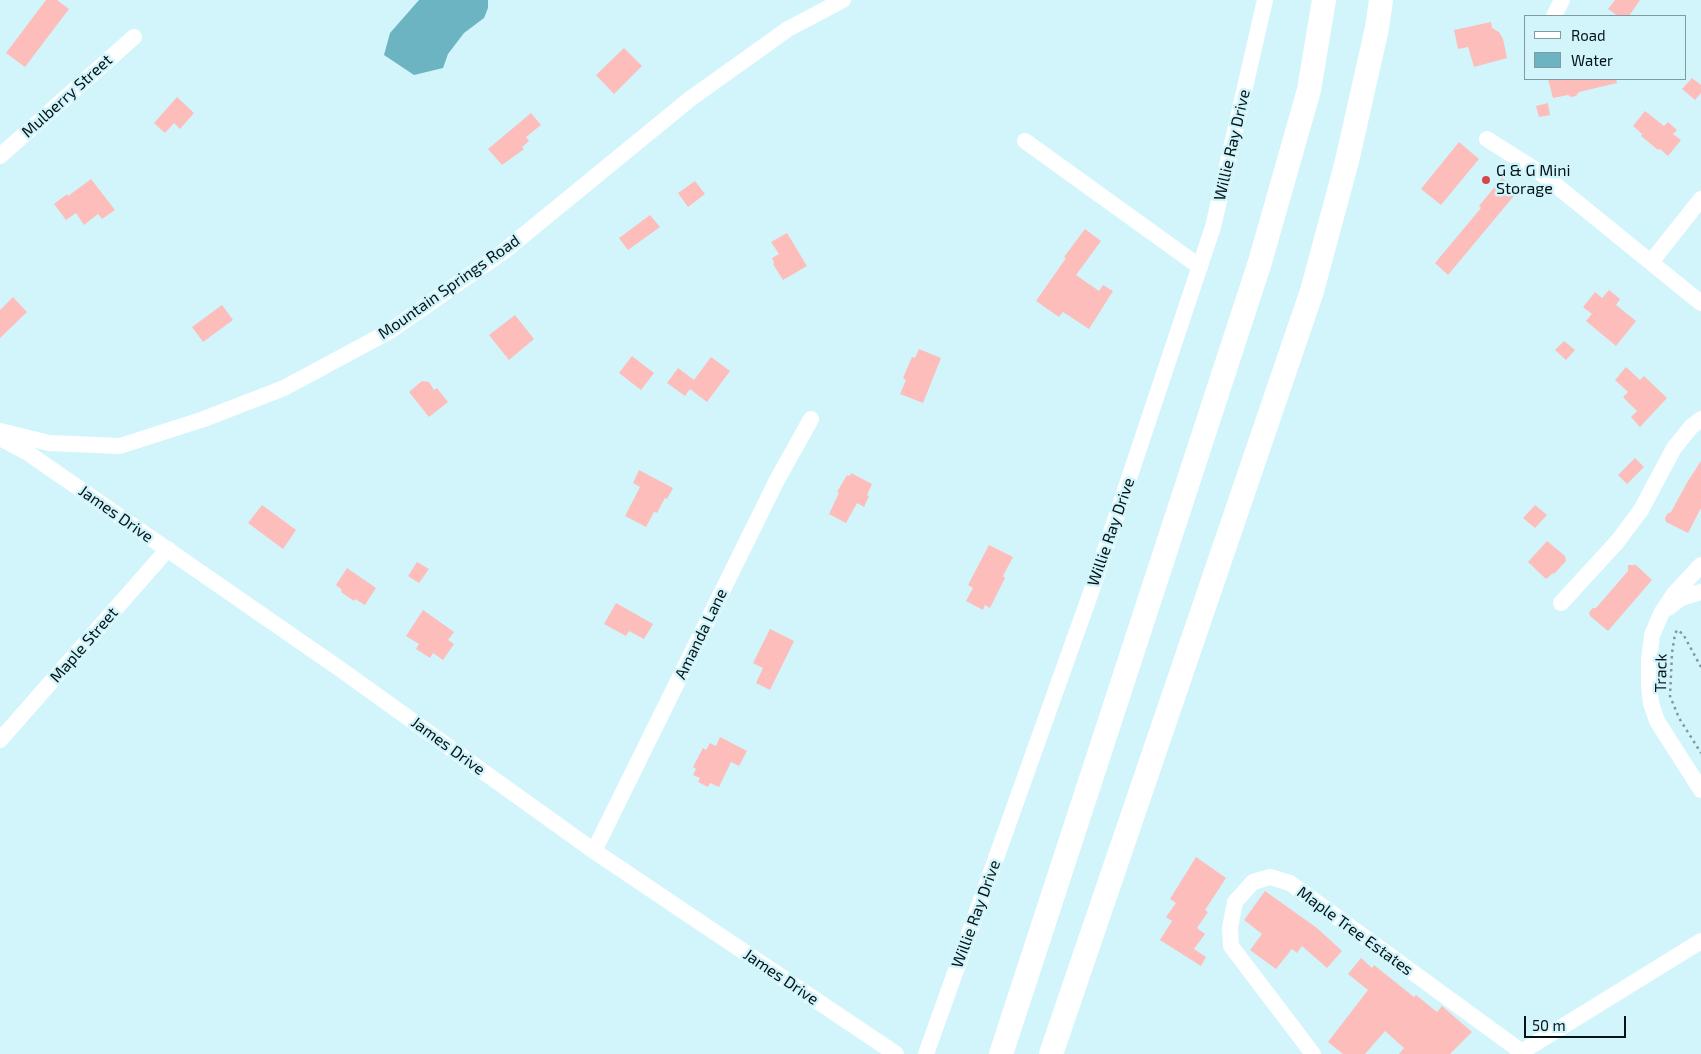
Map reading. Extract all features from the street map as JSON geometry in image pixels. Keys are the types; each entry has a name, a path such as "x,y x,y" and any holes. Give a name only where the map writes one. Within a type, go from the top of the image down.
{"highway":[{"path":"1001,1054 1260,262 1309,90 1324,0"},
{"path":"1051,1054 1312,291 1347,161 1377,28 1381,0"}],"street":[{"name":"Mountain Springs Road","path":"0,431 49,443 120,446 204,419 284,388 398,326 503,252 690,98 788,29 843,0"},
{"name":"Willie Ray Drive","path":"926,1054 1090,595 1213,227 1265,0"},
{"path":"1554,15 1562,0"},
{"name":"Mulberry Street","path":"0,156 134,37"},
{"path":"1487,139 1542,174 1701,303"},
{"path":"1025,141 1200,267"},
{"path":"1650,262 1701,199"},
{"name":"Amanda Lane","path":"594,851 776,480 811,419"},
{"path":"1561,603 1617,542 1641,510 1674,448 1701,419"},
{"name":"James Drive","path":"0,438 28,453 349,675 594,851 896,1054"},
{"name":"Maple Street","path":"0,740 168,550"},
{"path":"1701,565 1674,594 1662,612 1652,635 1649,686 1651,703 1657,721 1701,790"},
{"path":"1662,612 1681,598 1701,592"},
{"name":"Maple Tree Estates","path":"1312,1054 1232,946 1230,928 1236,902 1253,882 1270,877 1290,883 1520,1053"},
{"path":"1520,1053 1701,941"}],"path":[{"name":"Track","path":"1701,667 1683,634 1677,630 1672,653 1670,696 1679,718 1701,753"}],"water":[{"path":"419,0 488,0 488,8 484,18 464,33 448,54 443,68 414,75 384,55 390,33"}],"building":[{"path":"46,0 57,0 69,9 25,67 6,53"},
{"path":"1615,0 1640,0 1630,15 1617,15 1608,9"},
{"path":"1491,22 1492,28 1499,32 1503,39 1507,58 1474,67 1468,47 1458,49 1454,30"},
{"path":"624,48 642,66 614,94 596,75"},
{"path":"1692,78 1701,85 1701,93 1695,100 1682,89"},
{"path":"1548,80 1616,80 1617,83 1579,92 1576,96 1571,97 1568,95 1553,98"},
{"path":"177,97 194,113 180,129 174,123 165,133 154,123"},
{"path":"1548,103 1550,115 1539,117 1536,106"},
{"path":"1645,111 1664,126 1668,122 1677,130 1673,134 1681,140 1668,156 1641,136 1642,134 1633,126"},
{"path":"531,113 541,125 526,137 529,141 522,147 524,149 502,165 488,149"},
{"path":"1459,142 1479,159 1441,205 1421,189"},
{"path":"1502,178 1518,191 1448,275 1435,263 1481,208 1479,206"},
{"path":"91,179 115,210 102,219 98,214 84,225 76,213 66,220 54,204"},
{"path":"695,181 705,194 688,207 678,193"},
{"path":"650,215 660,227 628,250 619,238"},
{"path":"1085,229 1101,241 1076,275 1099,291 1103,285 1113,291 1089,329 1063,312 1059,317 1036,301 1066,258 1064,257"},
{"path":"787,233 807,266 783,280 773,264 772,258 779,254 771,242"},
{"path":"1609,290 1620,299 1616,305 1636,321 1616,346 1586,321 1592,314 1583,307 1595,292 1602,298"},
{"path":"13,297 27,312 0,338 0,310"},
{"path":"222,305 233,320 203,342 192,327"},
{"path":"515,315 534,339 509,360 489,335"},
{"path":"1564,341 1575,350 1566,360 1555,350"},
{"path":"919,349 941,358 923,403 900,394 906,380 903,378 912,357 915,358"},
{"path":"632,356 654,373 641,390 619,373"},
{"path":"711,357 730,371 707,402 690,389 685,396 667,383 678,368 694,380"},
{"path":"1626,367 1640,380 1644,376 1667,398 1640,427 1631,417 1637,411 1623,397 1628,392 1615,380"},
{"path":"422,381 429,382 434,390 437,388 448,402 429,417 409,392"},
{"path":"1635,458 1644,467 1627,484 1618,475"},
{"path":"1701,461 1701,508 1688,533 1666,522 1665,518 1671,512"},
{"path":"639,470 673,488 657,513 654,512 646,527 625,516 640,487 633,483"},
{"path":"851,473 872,484 864,507 857,503 846,523 829,514 839,493 837,492 847,475 850,476"},
{"path":"262,505 296,530 283,549 248,523"},
{"path":"1535,505 1547,515 1535,528 1523,518"},
{"path":"1547,541 1565,556 1566,561 1554,574 1546,579 1528,562"},
{"path":"989,545 1013,557 990,608 985,605 983,610 966,601 973,588 968,585"},
{"path":"417,562 429,569 419,583 408,576"},
{"path":"1628,565 1636,565 1652,580 1608,631 1590,616 1589,612 1596,608 1628,571"},
{"path":"347,568 376,588 365,605 355,599 354,601 341,592 342,590 336,585"},
{"path":"616,603 653,624 644,639 629,631 626,636 604,624"},
{"path":"423,610 454,632 448,640 454,644 443,660 433,653 430,658 416,649 419,644 406,636"},
{"path":"770,629 794,641 770,690 756,683 763,668 753,663"},
{"path":"720,737 747,751 739,766 731,762 719,787 710,783 708,787 698,782 700,778 693,775 696,769 693,767 703,748 706,750 710,743 716,746"},
{"path":"1196,857 1226,878 1205,910 1208,912 1197,928 1205,934 1194,949 1206,957 1201,966 1160,940 1172,921 1166,917 1176,903 1170,899"},
{"path":"1265,891 1317,928 1342,951 1327,968 1302,946 1297,953 1292,949 1276,969 1250,950 1262,934 1244,920"},
{"path":"1361,958 1372,968 1374,965 1414,997 1416,995 1437,1012 1442,1006 1472,1032 1450,1054 1399,1054 1404,1048 1385,1031 1365,1054 1343,1054 1328,1042 1368,990 1348,974"}],"place":[{"name":"G & G Mini Storage","path":"1486,180"}]}
